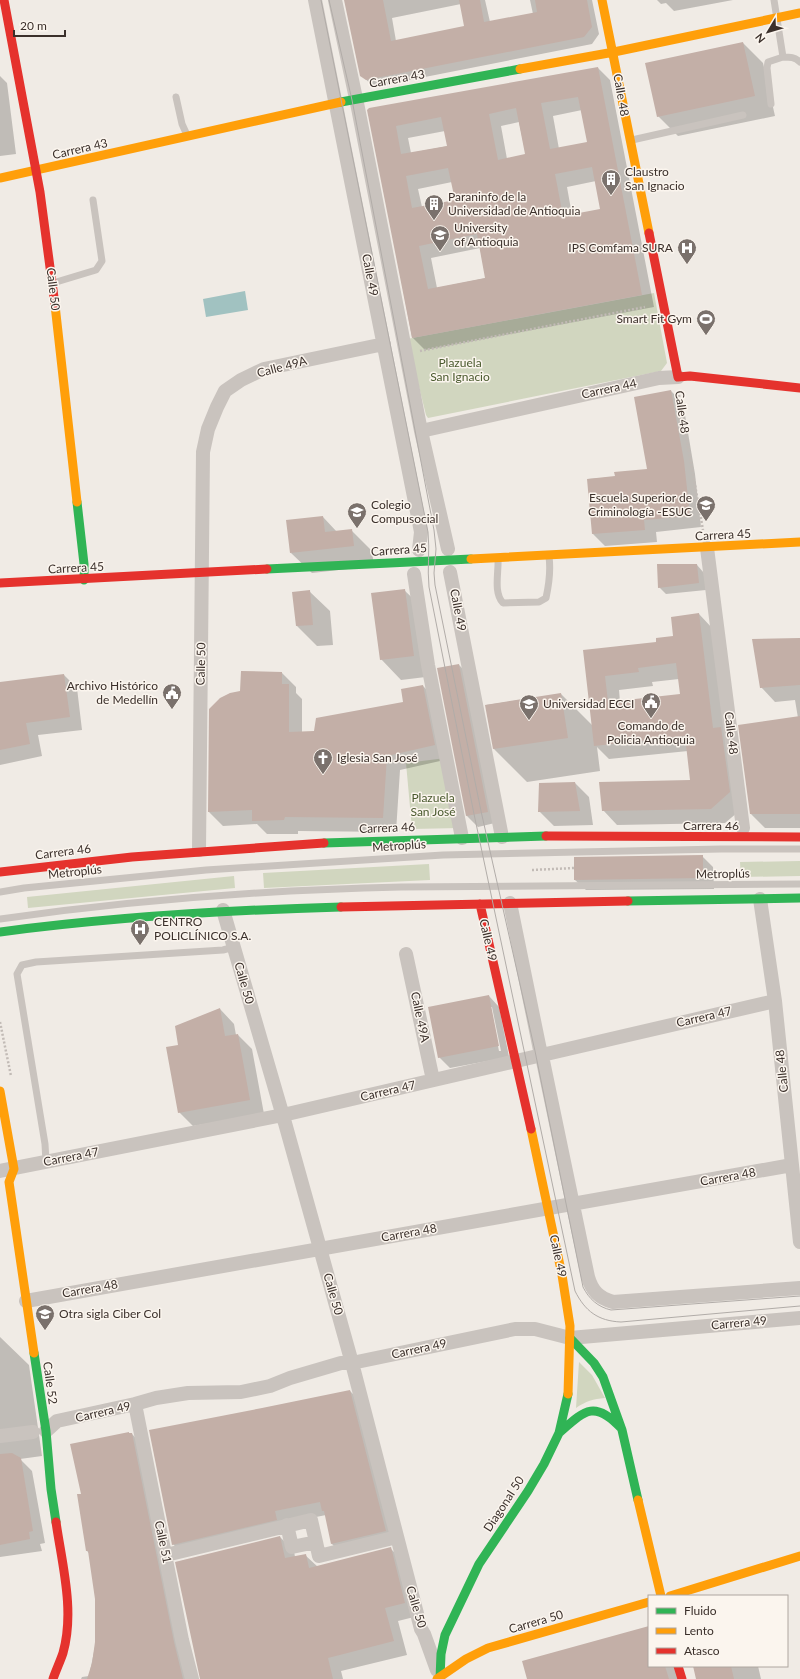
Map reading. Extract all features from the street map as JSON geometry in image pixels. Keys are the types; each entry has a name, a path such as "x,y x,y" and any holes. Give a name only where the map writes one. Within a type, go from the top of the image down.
{"main road":[{"name":"Calle 50","path":"4,0 4,25 36,171 53,283 83,556 84,580"},
{"name":"Calle 48","path":"602,0 614,52 630,140 678,377"},
{"name":"Carrera 43","path":"0,178 356,99 614,52 800,13"},
{"name":"Carrera 44","path":"678,377 690,376 800,388"},
{"name":"Carrera 45","path":"0,583 84,580 800,542"},
{"name":"Carrera 46","path":"0,872 102,859 199,850 380,840 502,837 800,837"},
{"path":"0,932 59,924 223,910 800,898"},
{"name":"Calle 49","path":"480,904 548,1208 567,1303 570,1338"},
{"name":"Calle 52","path":"0,1090 14,1169 9,1182 26,1301 40,1432 51,1489 68,1604 67,1628 63,1652 53,1679"},
{"path":"570,1338 590,1358 603,1377 622,1430 661,1595"},
{"name":"Diagonal 50","path":"439,1679 440,1654 445,1634 468,1585 479,1564 536,1477 560,1433 568,1400 570,1338"},
{"path":"560,1433 580,1416 593,1410 600,1410 608,1414 622,1430"},
{"path":"673,1595 800,1556"},
{"name":"Carrera 50","path":"439,1679 466,1659 488,1648 648,1602"},
{"path":"678,1667 682,1679"}],"street":[{"name":"Calle 49","path":"315,0 421,532 419,550"},
{"name":"Calle 49","path":"334,0 356,99 421,431 448,549"},
{"name":"Calle 49A","path":"202,573 203,452 208,429 217,407 226,391 241,380 264,369 384,344"},
{"name":"Carrera 44","path":"421,431 658,378 678,377"},
{"name":"Calle 48","path":"707,548 743,828"},
{"name":"Calle 49","path":"450,572 502,837"},
{"name":"Calle 50","path":"199,850 202,573"},
{"path":"414,574 428,664 462,838"},
{"name":"Calle 48","path":"760,899 775,1001 800,1242"},
{"path":"510,903 588,1277 591,1286 597,1294 613,1302 800,1288"},
{"name":"Calle 50","path":"223,910 283,1115 352,1363 421,1629 439,1679"},
{"name":"Calle 49A","path":"406,954 433,1080"},
{"name":"Carrera 47","path":"0,1171 283,1115 775,1001"},
{"name":"Carrera 48","path":"26,1301 792,1166"},
{"name":"Carrera 49","path":"0,1436 40,1432 57,1422 135,1404 144,1400 171,1395 241,1392 270,1386 290,1378 341,1363 352,1363 514,1329 535,1329 570,1338 800,1318"},
{"name":"Calle 51","path":"135,1404 182,1640 192,1679"},
{"path":"166,1555 312,1520 319,1556 397,1537"},
{"path":"287,1525 292,1547 316,1542"}],"lane":[{"path":"774,0 783,57"},
{"path":"770,104 767,68 768,62 783,57 791,57 800,62"},
{"path":"176,96 182,124 187,137"},
{"path":"630,140 743,115"},
{"path":"53,283 96,270 102,261 93,200"},
{"path":"498,557 498,592 499,598 503,603 539,602 546,598 549,587 549,555"},
{"name":"Metroplús","path":"0,892 24,888 206,870 443,855 713,849 800,849"},
{"name":"Metroplús","path":"0,919 169,900 268,892 400,887 800,884"},
{"path":"46,1162 45,1144 17,974 22,965 36,962 223,950 234,948"}],"path":[{"path":"406,353 663,304"},
{"name":"Calle 48","path":"678,377 679,400 707,548"},
{"path":"532,870 574,868"}],"green space":[{"name":"Plazuela San Ignacio","path":"654,293 667,363 661,371 428,418 426,415 407,339"},
{"name":"Plazuela San José","path":"446,758 460,828 412,829 406,763"},
{"path":"800,861 800,876 741,877 740,862"},
{"path":"429,864 430,880 264,888 263,873"},
{"path":"234,876 235,888 28,908 27,897"},
{"path":"579,1362 592,1375 605,1398 590,1401 576,1408"}],"water":[{"path":"245,291 248,310 206,317 203,299"}],"building":[{"path":"344,0 383,0 391,41 464,26 459,0 480,0 484,22 537,12 535,0 587,0 592,27 584,37 366,80 360,76"},
{"path":"743,42 755,96 657,117 645,63"},
{"path":"598,67 642,295 412,338 367,110 369,108","holes":["578,97 587,142 550,149 541,103","516,108 525,154 498,160 489,114","441,117 447,146 401,154 396,126","592,167 600,209 563,216 555,174","448,168 455,200 412,208 406,176","477,234 485,278 428,289 419,246"]},
{"path":"671,390 684,461 690,516 644,520 645,530 592,534 587,479 615,476 614,472 647,469 634,397"},
{"path":"323,516 325,532 352,529 354,546 290,553 286,520"},
{"path":"657,564 697,564 699,583 658,588"},
{"path":"405,589 414,656 380,660 371,593"},
{"path":"310,590 313,625 296,626 292,592"},
{"name":"Comando de Policia Antioquia","path":"699,613 713,728 721,727 730,792 711,809 602,811 599,782 690,780 685,736 594,746 583,650 656,642 656,638 673,636 671,617","holes":["676,663 680,694 608,702 605,676 639,672 638,668"]},
{"path":"800,638 800,685 760,688 752,639"},
{"path":"459,664 488,812 466,816 437,668"},
{"path":"241,671 282,672 282,684 289,684 289,732 314,731 316,718 403,702 401,689 423,685 435,745 387,756 383,818 285,817 284,820 252,821 252,810 208,812 209,709 220,698 230,693 240,691"},
{"path":"64,674 70,717 26,723 30,744 0,750 0,682"},
{"name":"Universidad ECCI","path":"561,693 568,738 493,749 485,705"},
{"path":"800,716 800,814 750,814 738,725"},
{"path":"575,782 580,811 538,812 539,783"},
{"path":"703,855 703,878 574,880 574,857"},
{"path":"489,995 499,1046 438,1058 428,1007"},
{"path":"220,1008 225,1036 238,1034 250,1100 178,1113 166,1047 178,1045 175,1026"},
{"path":"350,1390 386,1531 331,1544 324,1511 322,1511 320,1502 275,1511 277,1520 172,1545 149,1430"},
{"path":"129,1432 132,1433 174,1642 183,1679 87,1679 92,1663 95,1642 95,1599 88,1551 86,1551 77,1494 81,1494 70,1444"},
{"path":"12,1453 21,1458 33,1531 29,1532 30,1539 0,1545 0,1454"},
{"path":"280,1536 285,1558 306,1554 309,1568 391,1547 405,1603 385,1608 394,1641 328,1658 333,1679 200,1679 175,1562"},
{"path":"648,1626 648,1667 665,1667 669,1679 527,1679 522,1661"},
{"path":"693,1667 731,1667 734,1679 696,1679"}],"tram line":[{"path":"321,0 428,532 429,587 474,814 575,1291 583,1304 593,1314 606,1320 621,1322 800,1306"},
{"path":"329,0 352,100 434,530 436,549 434,573 435,585 481,811 535,1051 583,1287 594,1302 611,1310 800,1296"}],"traffic: fast":[{"path":"341,102 520,69"},
{"path":"77,502 84,564 84,580"},
{"path":"267,569 471,559"},
{"path":"324,843 546,836"},
{"path":"628,901 800,898"},
{"path":"0,932 127,918 256,910 341,907"},
{"path":"570,1338 594,1363 603,1377 622,1430 638,1500"},
{"path":"34,1353 46,1431 51,1489 56,1522"},
{"path":"440,1679 441,1654 445,1635 479,1564 528,1491 544,1464 559,1433 568,1394"},
{"path":"559,1433 575,1419 589,1411 603,1413 621,1428"}],"traffic: slow":[{"path":"602,0 649,233"},
{"path":"520,69 614,52 800,13"},
{"path":"0,178 341,102"},
{"path":"55,305 77,502"},
{"path":"471,559 800,542"},
{"path":"0,1091 14,1169 9,1182 34,1353"},
{"path":"531,1129 562,1275 570,1326 568,1394"},
{"path":"638,1500 661,1595"},
{"path":"673,1595 800,1556"},
{"path":"437,1679 466,1659 488,1648 648,1602"}],"traffic: jam":[{"path":"4,0 40,192 55,305"},
{"path":"649,233 678,377 690,376 800,388"},
{"path":"0,583 267,569"},
{"path":"546,836 800,837"},
{"path":"0,872 132,857 324,843"},
{"path":"341,907 628,901"},
{"path":"480,904 531,1129"},
{"path":"53,1679 63,1653 68,1621 68,1604 56,1522"},
{"path":"678,1667 682,1679"}],"place":[{"name":"Claustro San Ignacio","path":"611,196"},
{"name":"Paraninfo de la Universidad de Antioquia","path":"434,221"},
{"name":"University of Antioquia","path":"440,252"},
{"name":"IPS Comfama SURA","path":"687,265"},
{"name":"Smart Fit Gym","path":"706,336"},
{"name":"Escuela Superior de Criminología -ESUC","path":"706,522"},
{"name":"Colegio Compusocial","path":"357,529"},
{"name":"Archivo Histórico de Medellín","path":"172,710"},
{"name":"Comando de Policia Antioquia","path":"651,719"},
{"name":"Universidad ECCI","path":"529,721"},
{"name":"Iglesia San José","path":"323,775"},
{"name":"CENTRO POLICLÍNICO S.A.","path":"140,946"},
{"name":"Otra sigla Ciber Col","path":"45,1331"}]}
